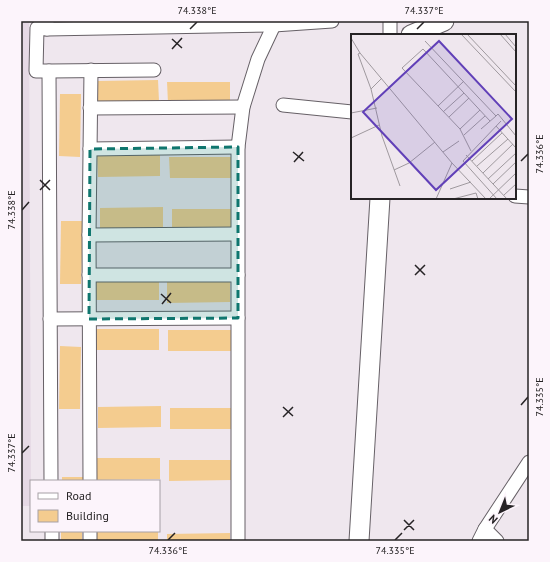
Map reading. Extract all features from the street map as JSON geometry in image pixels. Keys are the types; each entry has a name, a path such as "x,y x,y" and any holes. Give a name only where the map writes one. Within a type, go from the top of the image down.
{"street":[{"path":"154,70 36,71 37,28 47,25 86,24 274,25 332,21"},
{"path":"390,21 390,34"},
{"path":"413,34 444,21"},
{"path":"238,541 238,147 243,107 258,59 274,25"},
{"path":"90,480 89,235 91,70"},
{"path":"49,71 51,480"},
{"path":"283,105 351,112"},
{"path":"90,108 243,107"},
{"path":"90,150 238,147"},
{"path":"516,196 529,197"},
{"path":"359,541 380,199"},
{"path":"89,235 237,234"},
{"path":"89,275 238,275"},
{"path":"50,318 238,318"},
{"path":"497,541 482,535 529,462"}],"highlighted area":[{"path":"238,147 238,318 89,319 90,149"}],"shaded area":[{"path":"21,21 29,21 31,480 30,506 21,506"}],"building":[{"path":"158,80 159,101 96,102 96,81"},
{"path":"167,82 230,82 230,103 168,103"},
{"path":"60,94 81,94 80,157 59,156"},
{"path":"160,155 160,176 98,177 97,156"},
{"path":"169,157 232,157 232,178 170,178"},
{"path":"163,207 163,228 100,229 100,208"},
{"path":"172,209 235,209 235,230 172,230"},
{"path":"61,221 83,221 81,284 60,284"},
{"path":"96,279 159,279 159,300 96,300"},
{"path":"230,281 230,302 167,303 167,282"},
{"path":"96,329 159,329 159,350 96,350"},
{"path":"168,330 231,330 231,351 168,351"},
{"path":"60,346 81,347 80,409 59,409"},
{"path":"161,406 161,427 98,428 98,407"},
{"path":"170,408 233,408 233,429 170,429"},
{"path":"97,458 160,458 160,479 97,480"},
{"path":"169,460 232,460 232,480 169,481"},
{"path":"62,477 83,477 83,480 62,480"},
{"path":"61,532 82,532 82,540 61,540"},
{"path":"95,532 158,532 158,541 95,541"},
{"path":"230,533 230,541 167,541 167,534"}]}
